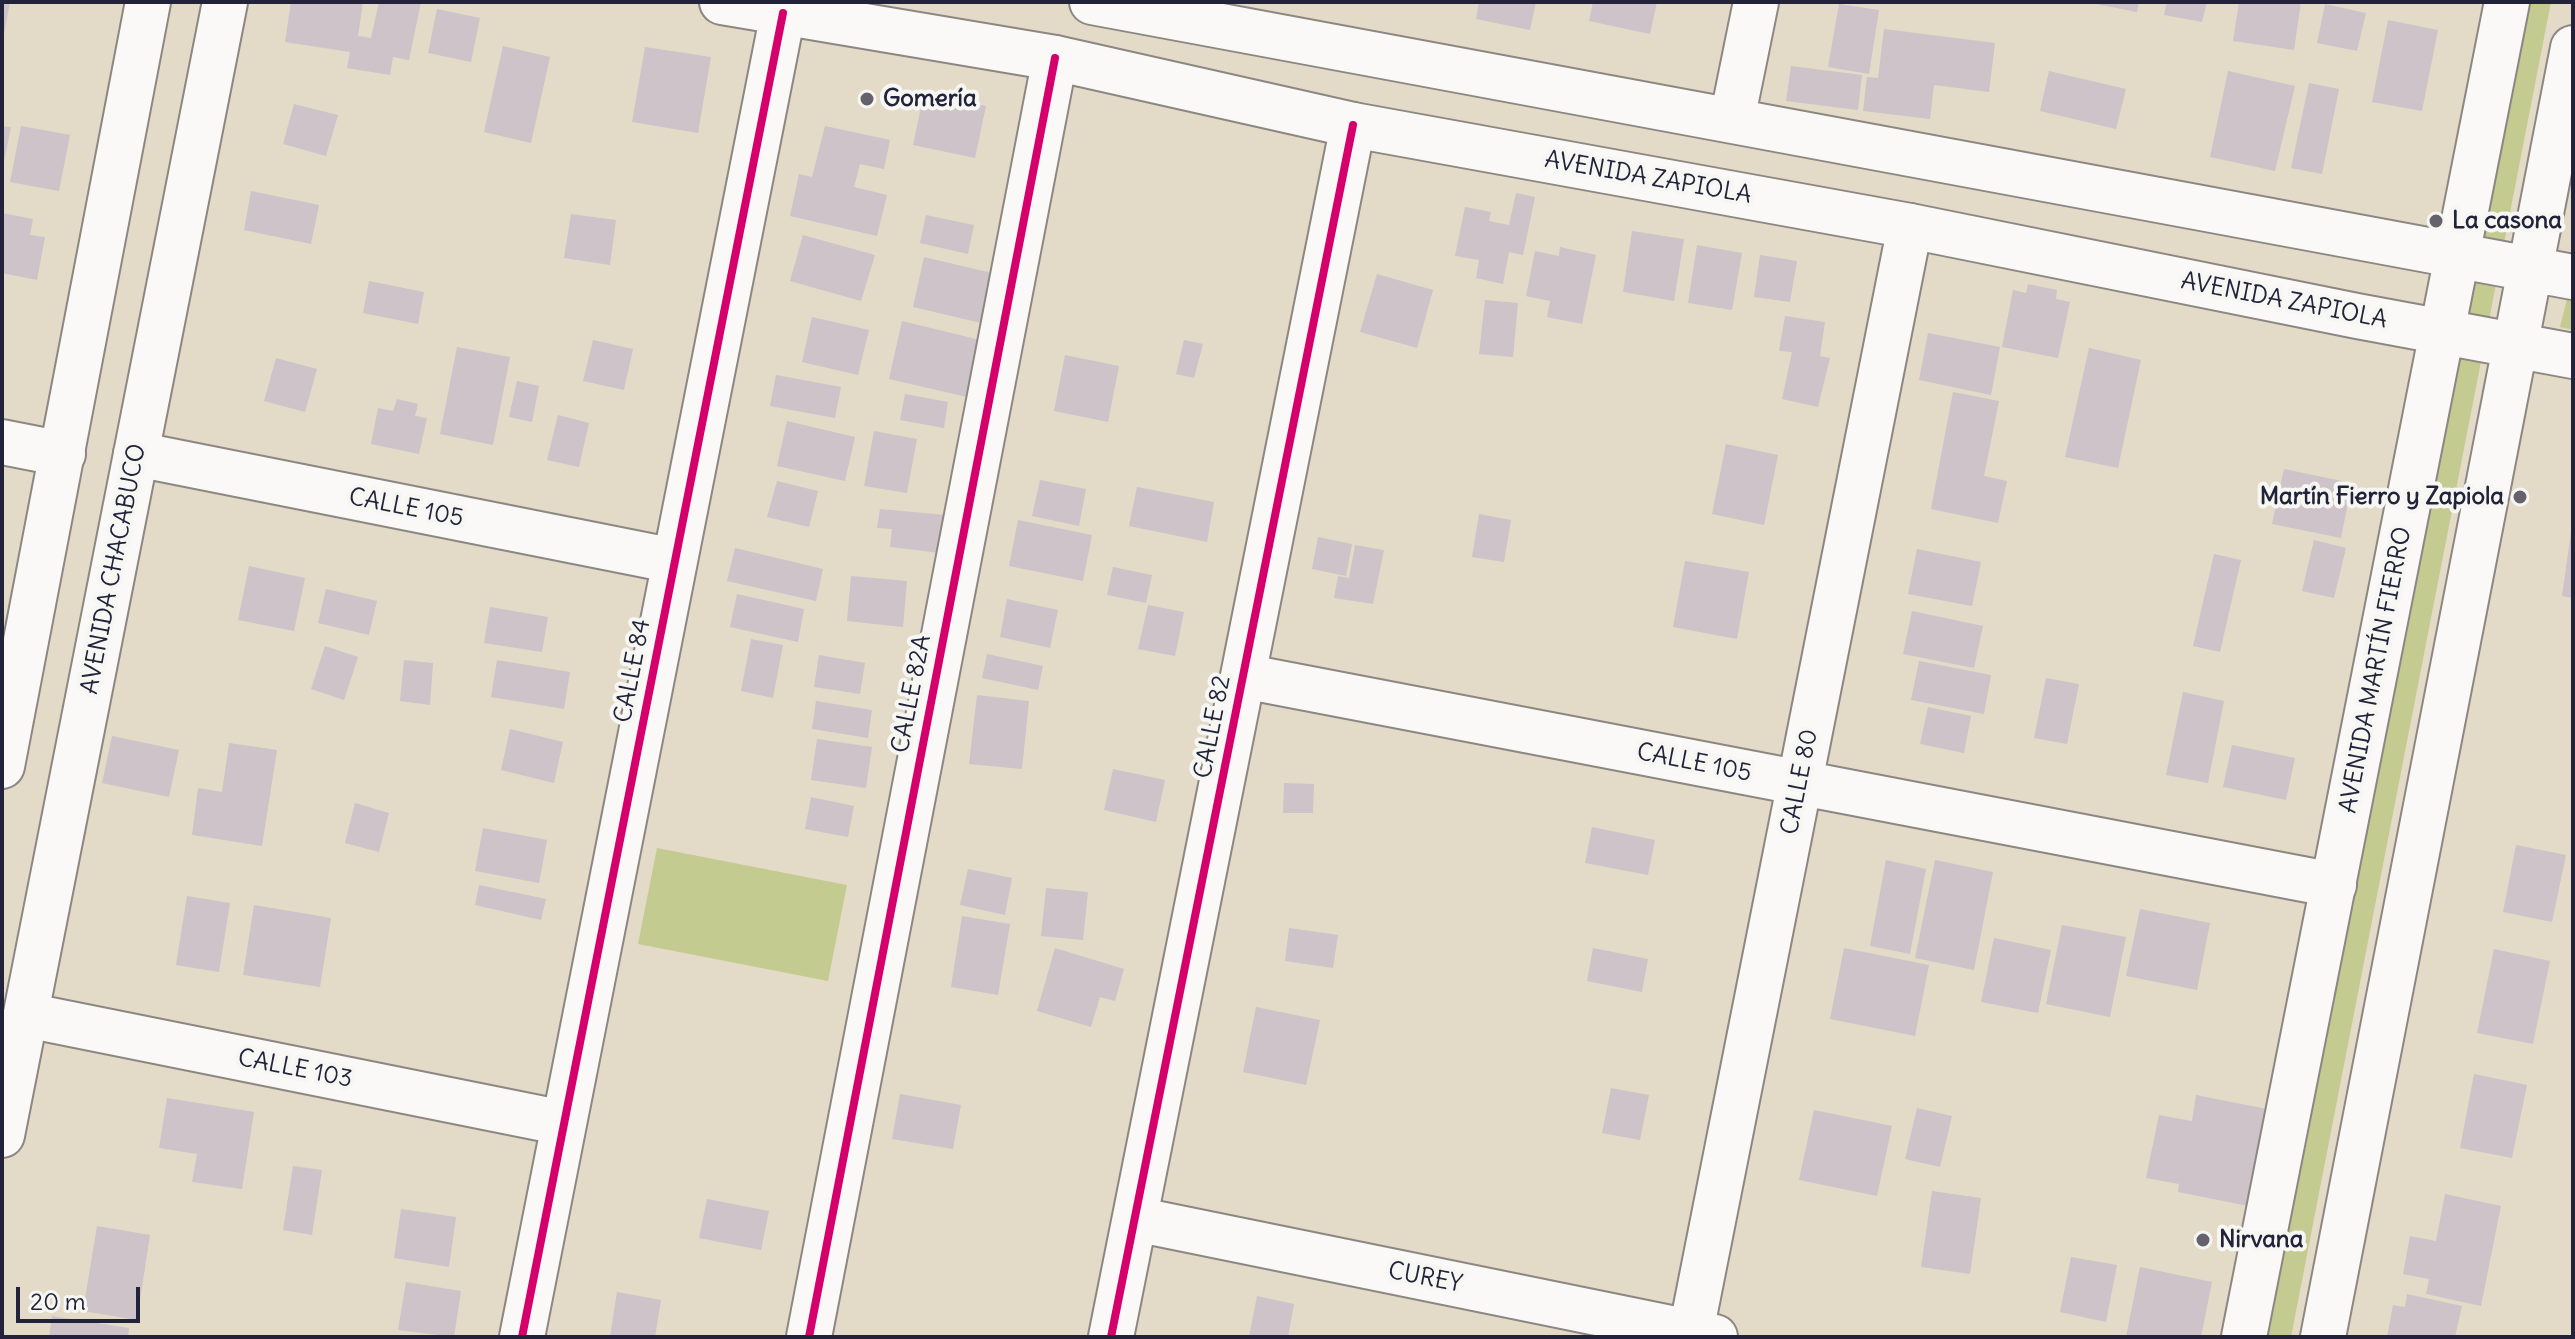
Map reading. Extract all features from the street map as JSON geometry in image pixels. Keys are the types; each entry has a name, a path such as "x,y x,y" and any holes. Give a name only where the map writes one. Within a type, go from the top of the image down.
{"main road":[{"path":"2,766 148,2"},
{"name":"AVENIDA CHACABUCO","path":"2,1135 225,2"},
{"name":"AVENIDA ZAPIOLA","path":"722,2 1055,58 1353,125 1910,226 2341,313 2573,356"},
{"path":"1092,2 2573,277"},
{"path":"1732,120 1756,2"},
{"name":"AVENIDA MARTÍN FIERRO","path":"2244,1337 2507,2"},
{"name":"CALLE 84","path":"522,1337 783,13"},
{"path":"2323,1337 2573,48"},
{"name":"CALLE 82A","path":"809,1337 1055,58"},
{"name":"CALLE 82","path":"1111,1337 1353,125"},
{"name":"CALLE 80","path":"1699,1335 1800,783 1910,226"},
{"path":"2,442 63,454"},
{"name":"CALLE 105","path":"136,454 675,561"},
{"name":"CALLE 105","path":"1243,676 2334,885"},
{"name":"CALLE 103","path":"26,1015 564,1123"},
{"name":"CUREY","path":"1135,1219 1699,1335"}],"green space":[{"path":"2529,2 2551,2 2291,1337 2267,1337"},
{"path":"2570,287 2573,288 2573,330 2560,327"},
{"path":"657,848 847,885 828,981 638,944"}],"building":[{"path":"2,2 10,2 4,34 2,34"},
{"path":"291,2 363,2 358,36 371,38 379,2 421,2 409,60 393,57 390,75 347,68 350,52 285,42"},
{"path":"1479,2 1536,2 1530,30 1476,19"},
{"path":"1593,2 1657,2 1650,34 1589,21"},
{"path":"2085,2 2139,2 2137,12"},
{"path":"2167,2 2207,2 2202,22 2164,15"},
{"path":"2239,2 2301,2 2294,50 2233,41"},
{"path":"1839,4 1879,10 1869,74 1828,67"},
{"path":"2325,4 2366,13 2357,51 2317,43"},
{"path":"437,9 480,18 471,62 428,53"},
{"path":"2388,20 2438,30 2422,111 2372,102"},
{"path":"1884,29 1995,43 1989,92 1934,85 1930,119 1863,111 1867,77 1878,78"},
{"path":"503,46 550,57 531,143 484,132"},
{"path":"645,47 711,57 698,133 632,122"},
{"path":"1791,66 1862,75 1858,110 1786,101"},
{"path":"2049,71 2126,89 2116,129 2040,111"},
{"path":"2228,71 2295,86 2275,171 2210,157"},
{"path":"2309,83 2339,89 2322,174 2291,168"},
{"path":"924,93 986,106 975,158 913,145"},
{"path":"294,104 338,115 326,156 283,144"},
{"path":"2,126 11,127 3,166 2,165"},
{"path":"21,126 70,135 59,191 10,182"},
{"path":"825,126 890,140 884,169 860,164 854,187 887,195 877,236 790,216 799,174 812,177"},
{"path":"251,191 319,205 311,244 244,230"},
{"path":"1516,193 1535,197 1523,255 1509,252 1503,284 1476,278 1479,260 1455,256 1465,207 1491,212 1489,221 1509,225"},
{"path":"2,213 33,219 30,235 45,237 37,280 2,273"},
{"path":"571,214 616,220 610,265 564,258"},
{"path":"926,215 974,225 968,254 920,243"},
{"path":"1632,231 1684,239 1674,301 1623,292"},
{"path":"803,235 875,255 861,301 790,281"},
{"path":"1697,245 1742,253 1732,310 1688,303"},
{"path":"1560,247 1596,255 1582,324 1547,317 1550,301 1526,296 1535,251 1559,256"},
{"path":"1760,255 1797,261 1790,302 1754,297"},
{"path":"924,257 992,273 981,323 913,307"},
{"path":"1377,274 1433,290 1417,348 1360,332"},
{"path":"369,281 424,292 418,324 363,313"},
{"path":"2028,284 2057,290 2056,299 2070,302 2058,358 2002,347 2013,290 2026,293"},
{"path":"1485,300 1518,303 1513,357 1479,354"},
{"path":"1785,316 1825,322 1820,356 1830,358 1818,407 1782,399 1792,352 1779,351"},
{"path":"812,317 869,330 858,375 802,362"},
{"path":"902,321 980,340 967,397 889,379"},
{"path":"1928,333 2000,347 1991,395 1919,380"},
{"path":"593,340 633,349 624,390 583,381"},
{"path":"1184,340 1203,344 1194,378 1176,374"},
{"path":"457,347 510,357 493,445 440,434"},
{"path":"2089,348 2141,360 2118,468 2065,457"},
{"path":"1065,355 1119,366 1108,422 1054,411"},
{"path":"276,358 317,369 305,412 264,401"},
{"path":"776,375 841,387 835,418 770,406"},
{"path":"517,381 539,386 532,422 509,417"},
{"path":"1953,392 1999,401 1984,476 2007,481 1998,523 1931,509"},
{"path":"905,394 948,402 944,428 900,420"},
{"path":"397,399 418,404 415,416 427,418 419,454 371,444 378,408 393,411"},
{"path":"558,415 589,423 579,467 547,460"},
{"path":"787,421 855,437 845,481 777,466"},
{"path":"874,431 917,439 907,493 864,486"},
{"path":"1726,444 1778,455 1764,525 1712,514"},
{"path":"2284,469 2352,483 2341,538 2272,524"},
{"path":"1040,480 1086,489 1079,526 1032,516"},
{"path":"777,481 818,491 809,527 767,517"},
{"path":"1137,487 1214,502 1207,542 1129,526"},
{"path":"880,509 946,515 940,553 890,547 892,529 877,528"},
{"path":"1479,514 1511,520 1504,562 1472,557"},
{"path":"1018,520 1092,535 1083,581 1009,566"},
{"path":"2573,532 2573,598 2562,596"},
{"path":"1318,537 1352,544 1346,576 1312,569"},
{"path":"2314,540 2346,548 2334,598 2302,591"},
{"path":"1355,545 1384,550 1373,604 1334,598 1338,576 1349,578"},
{"path":"735,548 823,569 816,601 727,581"},
{"path":"1917,549 1981,562 1972,606 1908,594"},
{"path":"2214,554 2241,560 2220,652 2193,646"},
{"path":"1685,561 1749,572 1737,639 1673,627"},
{"path":"249,566 305,578 294,631 238,620"},
{"path":"1113,567 1152,575 1146,603 1107,595"},
{"path":"851,576 907,581 903,627 847,621"},
{"path":"326,589 377,601 369,635 318,623"},
{"path":"737,594 804,609 798,642 730,627"},
{"path":"1007,599 1058,610 1050,648 1000,637"},
{"path":"1148,605 1184,612 1175,656 1138,649"},
{"path":"490,607 548,617 542,652 484,643"},
{"path":"1912,611 1983,626 1974,668 1903,654"},
{"path":"751,639 783,645 773,698 741,691"},
{"path":"325,646 358,657 344,700 311,689"},
{"path":"987,654 1043,666 1038,690 982,678"},
{"path":"819,655 865,663 860,694 814,687"},
{"path":"404,660 433,663 430,705 400,701"},
{"path":"497,660 570,672 564,709 491,697"},
{"path":"1919,661 1991,675 1984,714 1911,700"},
{"path":"2046,678 2079,684 2067,744 2034,738"},
{"path":"2183,692 2224,701 2208,783 2166,775"},
{"path":"977,695 1029,701 1022,769 969,764"},
{"path":"816,701 872,710 868,738 812,729"},
{"path":"1928,707 1971,716 1964,753 1920,744"},
{"path":"510,729 563,742 554,783 501,770"},
{"path":"112,736 179,750 169,797 102,783"},
{"path":"817,739 872,747 866,788 811,780"},
{"path":"229,743 277,750 262,846 192,835 198,788 222,792"},
{"path":"2232,745 2295,758 2286,800 2223,787"},
{"path":"1113,769 1165,780 1156,822 1104,810"},
{"path":"1284,783 1314,784 1313,813 1283,813"},
{"path":"811,797 854,806 848,837 805,829"},
{"path":"355,803 389,813 379,852 345,843"},
{"path":"1592,827 1655,840 1648,875 1585,863"},
{"path":"483,828 547,840 539,883 475,871"},
{"path":"2516,845 2566,855 2552,922 2503,912"},
{"path":"1886,860 1926,869 1910,954 1870,946"},
{"path":"1935,860 1993,872 1974,970 1915,958"},
{"path":"968,869 1012,878 1005,915 960,905"},
{"path":"479,885 546,899 541,920 475,905"},
{"path":"1046,888 1088,892 1083,940 1041,936"},
{"path":"187,896 230,903 219,972 176,965"},
{"path":"254,905 331,918 320,987 243,975"},
{"path":"2140,909 2210,923 2197,990 2126,976"},
{"path":"962,916 1010,924 998,995 951,987"},
{"path":"2062,925 2126,937 2110,1017 2046,1004"},
{"path":"1289,928 1338,935 1333,968 1285,961"},
{"path":"1994,938 2051,950 2038,1013 1981,1002"},
{"path":"1055,948 1124,969 1115,1001 1100,997 1091,1027 1037,1011"},
{"path":"1593,948 1648,959 1642,992 1587,981"},
{"path":"1844,948 1929,965 1915,1036 1830,1019"},
{"path":"2494,949 2550,961 2533,1044 2477,1033"},
{"path":"1256,1007 1320,1020 1306,1085 1243,1072"},
{"path":"2474,1074 2527,1085 2512,1158 2460,1148"},
{"path":"1611,1088 1649,1095 1640,1140 1602,1133"},
{"path":"900,1094 961,1105 953,1149 892,1139"},
{"path":"2196,1095 2282,1112 2263,1209 2178,1192 2179,1184 2146,1178 2159,1115 2192,1121"},
{"path":"167,1098 254,1112 242,1189 192,1182 197,1154 159,1148"},
{"path":"1917,1108 1952,1116 1940,1167 1905,1159"},
{"path":"1814,1110 1892,1126 1877,1196 1799,1180"},
{"path":"293,1166 322,1170 312,1235 283,1230"},
{"path":"1932,1191 1981,1198 1970,1274 1921,1267"},
{"path":"2445,1194 2501,1206 2481,1306 2426,1294 2429,1279 2403,1274 2410,1236 2436,1241"},
{"path":"707,1199 769,1211 761,1250 699,1238"},
{"path":"401,1209 456,1217 449,1267 394,1258"},
{"path":"97,1226 150,1235 137,1320 83,1311"},
{"path":"2071,1257 2117,1265 2106,1322 2060,1312"},
{"path":"2140,1267 2212,1282 2201,1337 2126,1337"},
{"path":"406,1282 461,1291 454,1337 398,1330"},
{"path":"617,1292 661,1300 655,1337 610,1337"},
{"path":"2407,1294 2462,1306 2455,1337 2387,1337 2393,1305 2405,1307"},
{"path":"1257,1296 1294,1304 1288,1337 1249,1337"},
{"path":"52,1316 129,1328 128,1337 49,1337"}],"cycle path":[{"path":"522,1337 783,13"},
{"path":"809,1337 1055,58"},
{"path":"1111,1337 1353,125"}],"place":[{"name":"Gomería","path":"867,99"},
{"name":"La casona","path":"2436,221"},
{"name":"Martín Fierro y Zapiola","path":"2520,497"},
{"name":"Nirvana","path":"2203,1240"}]}
